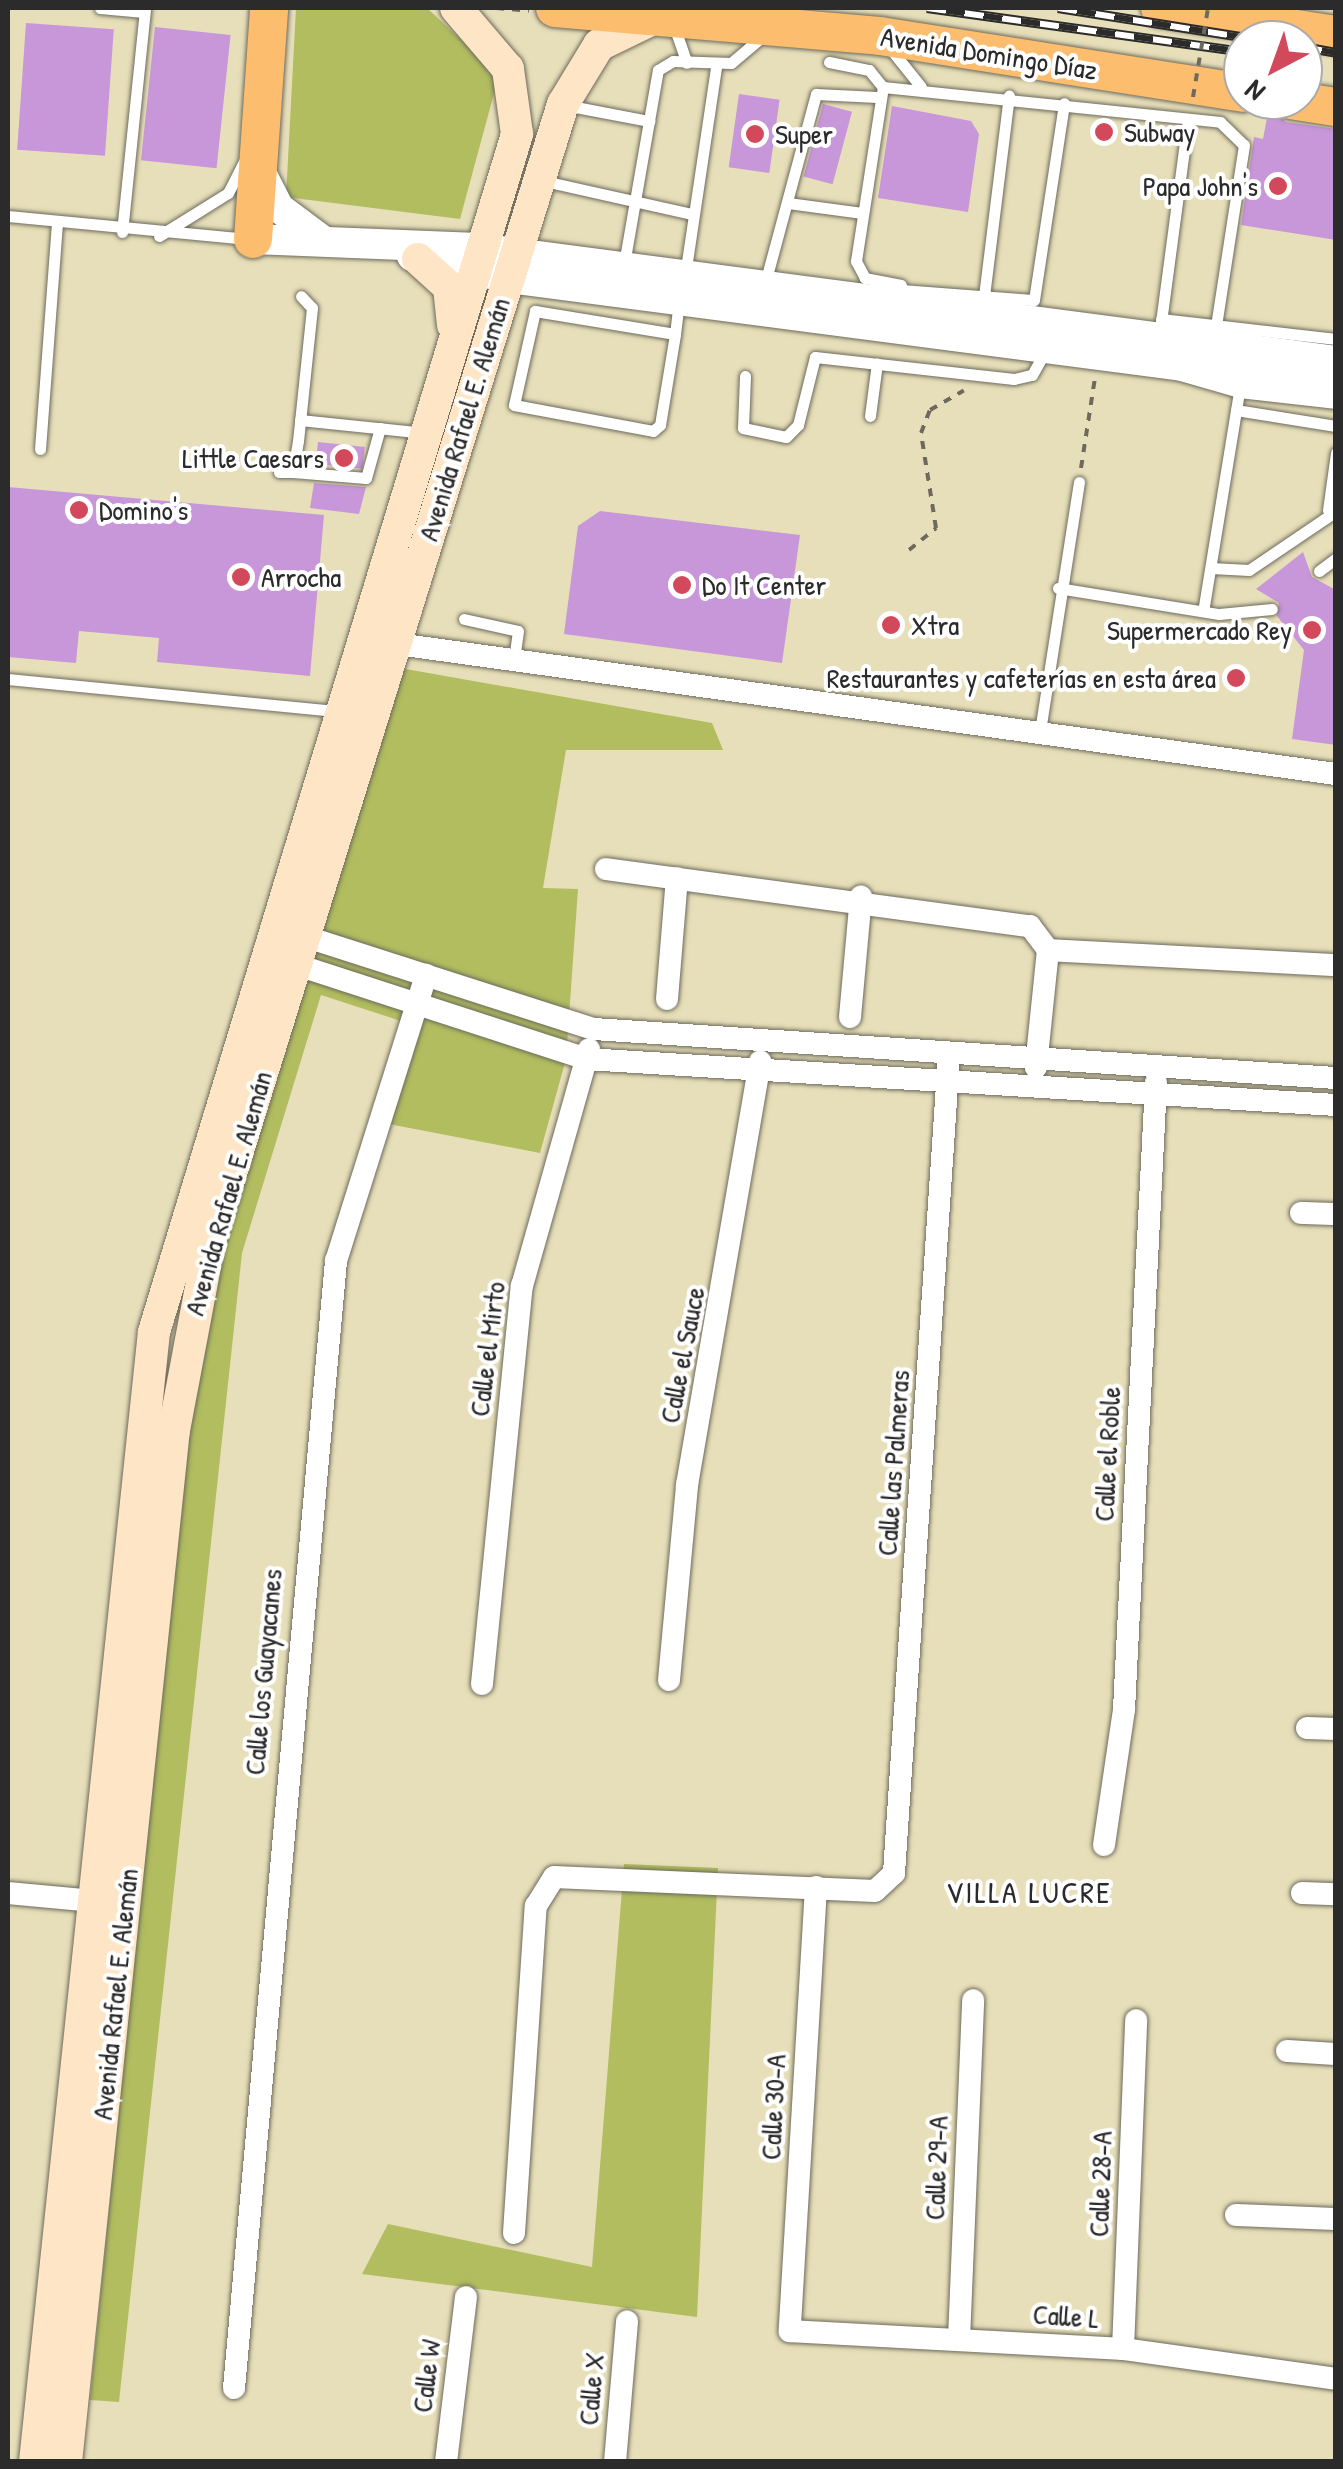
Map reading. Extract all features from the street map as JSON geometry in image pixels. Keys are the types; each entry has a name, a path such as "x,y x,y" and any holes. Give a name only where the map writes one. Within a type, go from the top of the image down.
{"main road":[{"path":"253,239 269,8"},
{"name":"Avenida Rafael E. Alemán","path":"66,2462 187,1338 340,712 420,432 517,134 516,102 508,69 456,8"},
{"name":"Avenida Domingo Díaz","path":"555,8 880,36 1223,90"},
{"path":"1160,8 1278,20"},
{"name":"Avenida Rafael E. Alemán","path":"35,2462 154,1332 284,946 395,644 563,104 599,45 629,22 666,16"},
{"path":"410,254 448,288 452,329"}],"street":[{"path":"257,164 279,208 325,242"},
{"path":"253,239 325,242 682,288 898,307 1047,348 1099,355 1158,340 1336,386"},
{"path":"512,265 623,268 682,288 764,288 1336,361"},
{"path":"362,637 514,662 1040,730 1336,774"},
{"path":"606,869 861,896 1030,926 1048,950 1034,1089"},
{"path":"666,999 676,878"},
{"path":"850,1018 861,896"},
{"path":"284,946 426,975 594,1029 948,1056 1036,1056 1336,1078"},
{"path":"284,946 417,1007 586,1059 946,1085 1336,1105"},
{"path":"1048,950 1336,964"},
{"name":"Calle los Guayacanes","path":"234,2388 336,1261 426,975"},
{"name":"Calle el Mirto","path":"482,1684 522,1286 594,1029"},
{"name":"Calle el Sauce","path":"669,1680 688,1485 762,1043"},
{"name":"Calle las Palmeras","path":"816,1886 875,1891 894,1873 948,1056"},
{"name":"Calle el Roble","path":"1104,1845 1124,1708 1156,1065"},
{"path":"1301,1213 1336,1214"},
{"path":"1307,1728 1336,1729"},
{"path":"514,2233 536,1906 554,1877 816,1886"},
{"name":"Calle 30-A","path":"790,2332 816,1886"},
{"path":"8,1893 94,1901"},
{"path":"1302,1893 1336,1894"},
{"name":"Calle 29-A","path":"959,2339 973,2000"},
{"name":"Calle 28-A","path":"1124,2350 1136,2020"},
{"path":"1287,2052 1336,2054"},
{"path":"1236,2215 1336,2219"},
{"name":"Calle W","path":"446,2462 466,2297"},
{"name":"Calle X","path":"614,2462 627,2322"},
{"name":"Calle L","path":"790,2332 1124,2350 1336,2379"}],"lane":[{"path":"100,8 144,10 122,232"},
{"path":"666,16 688,63"},
{"path":"623,268 658,70 688,63 716,67 776,25"},
{"path":"880,36 921,87"},
{"path":"829,62 869,70 880,92 862,212 858,270 898,307 984,296 1026,303 1040,292 1064,103"},
{"path":"674,334 535,311 514,404 653,431 674,334 682,288 716,67"},
{"path":"764,288 816,94 921,87 1232,126 1244,145 1216,326"},
{"path":"984,296 1009,96"},
{"path":"563,104 650,120"},
{"path":"159,236 228,193 260,110"},
{"path":"1188,120 1158,340 1174,380 1336,403"},
{"path":"540,180 692,214"},
{"path":"788,203 862,212"},
{"path":"8,216 159,236 253,239"},
{"path":"40,449 57,223"},
{"path":"293,472 312,308 301,296"},
{"path":"1158,340 1216,326 1336,339"},
{"path":"745,376 743,428 786,437 798,425 815,357 976,375 1032,375 1047,348"},
{"path":"870,416 877,363"},
{"path":"1204,611 1239,392"},
{"path":"1236,410 1336,426"},
{"path":"300,420 459,437"},
{"path":"279,472 366,478 380,428"},
{"path":"1211,568 1249,570 1332,510 1336,453"},
{"path":"1040,730 1058,588 1079,482"},
{"path":"1319,571 1336,558"},
{"path":"1058,588 1204,611 1272,609"},
{"path":"464,619 518,631 514,662"},
{"path":"8,680 340,712"}],"path":[{"path":"1194,97 1208,8"},
{"path":"1079,482 1099,355"},
{"path":"908,550 936,528 921,434 930,410 976,375"}],"green space":[{"path":"296,8 427,8 499,75 460,219 286,197"},
{"path":"400,668 712,723 723,750 566,750 543,888 578,889 566,1059 540,1153 373,1121 401,1021 321,995 242,1253 119,2402 90,2400 197,1328"},
{"path":"624,1864 718,1868 697,2317 362,2274 388,2224 592,2267"}],"building":[{"path":"26,23 114,29 105,156 17,150"},
{"path":"155,27 231,35 217,168 141,160"},
{"name":"Super","path":"739,94 780,100 769,173 729,167"},
{"path":"823,104 852,112 833,184 804,176"},
{"path":"892,106 971,121 979,134 968,212 878,198"},
{"path":"1267,120 1336,129 1336,240 1241,225 1254,137 1263,139"},
{"name":"Little Caesars","path":"318,442 365,447 362,469 316,464"},
{"path":"314,483 366,487 359,514 310,508"},
{"path":"8,487 324,515 310,676 157,662 159,638 79,631 76,663 8,657"},
{"name":"Do It Center","path":"600,511 800,535 782,663 564,634 578,526"},
{"name":"Supermercado Rey","path":"1303,552 1312,577 1336,590 1336,745 1292,739 1304,650 1277,616 1279,603 1256,589"}],"railway":[{"path":"927,8 1223,49"},
{"path":"1058,8 1223,34"},
{"path":"1323,51 1336,53"}],"place":[{"name":"Subway","path":"1104,132"},
{"name":"Super","path":"755,134"},
{"name":"Papa John's","path":"1278,186"},
{"name":"Little Caesars","path":"344,458"},
{"name":"Domino's","path":"79,510"},
{"name":"Arrocha","path":"241,577"},
{"name":"Do It Center","path":"682,585"},
{"name":"Xtra","path":"891,625"},
{"name":"Supermercado Rey","path":"1312,630"},
{"name":"Restaurantes y cafeterías en esta área","path":"1236,678"}],"district":[{"name":"VILLA LUCRE","path":"1029,1892"}]}
